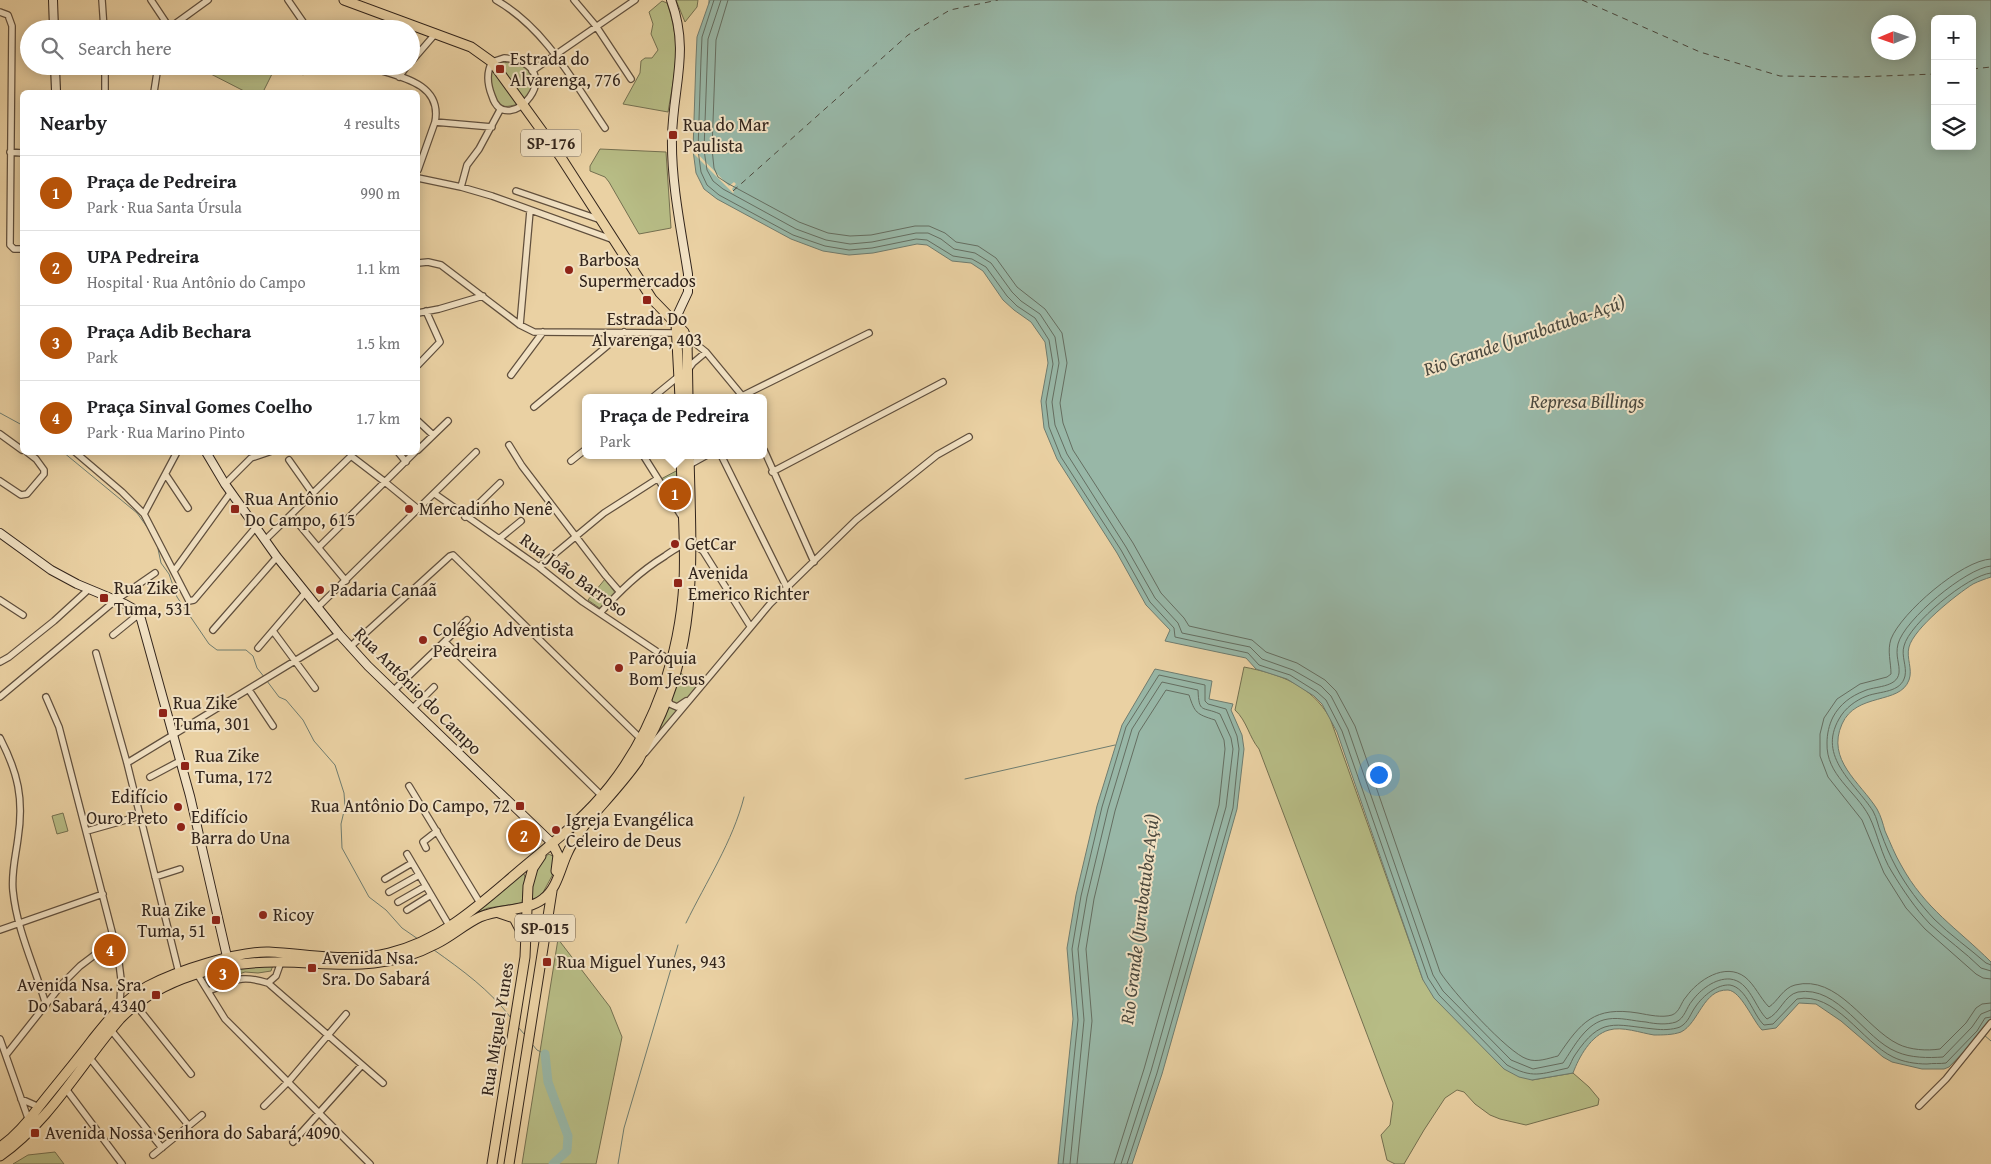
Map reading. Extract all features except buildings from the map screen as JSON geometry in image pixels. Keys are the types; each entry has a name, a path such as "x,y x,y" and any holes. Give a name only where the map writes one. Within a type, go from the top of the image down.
{"main road":[{"name":"SP-176","path":"344,0 400,20"},
{"name":"SP-176","path":"420,27 471,47 492,62 560,156 652,299 678,329"},
{"path":"678,329 687,394"},
{"path":"680,394 683,374"},
{"path":"228,962 281,962 353,966 389,961 405,957 437,944 478,918 494,912 527,906 544,899 552,891 571,846 639,759 668,700 681,656 687,621 690,583 683,517 681,459"},
{"path":"0,1156 22,1139 66,1089 110,1030 135,1004 162,988 196,972 267,952 342,959 375,956 409,948 427,941 450,928 578,821 612,784 641,739 663,690 671,662 684,583 689,459"},
{"name":"Rua Miguel Yunes","path":"492,1164 527,942 527,906 530,875 537,860 552,843 556,849 558,860 509,1164"},
{"path":"494,912 514,918 527,942"},
{"path":"0,1147 29,1121 120,1007 148,986 179,973 196,972"},
{"path":"511,1044 517,1044 521,1048 518,1074 520,1095"}],"street":[{"path":"53,0 54,20"},
{"path":"102,0 103,20"},
{"path":"151,0 163,20"},
{"path":"179,20 207,0"},
{"path":"288,0 302,20"},
{"path":"496,0 525,20 555,54 604,128"},
{"path":"574,0 596,26 631,80"},
{"path":"532,70 635,0"},
{"path":"671,0 677,18 681,55 673,115 672,159 688,274 688,292 678,329"},
{"path":"0,12 8,14 12,26 10,245 14,249 20,249"},
{"path":"420,52 436,33"},
{"path":"504,58 524,63 532,70 535,84 533,94 523,105 500,110 494,103 489,87 489,71 492,62 504,58"},
{"path":"55,75 56,90"},
{"path":"105,75 105,90"},
{"path":"154,90 157,75"},
{"path":"392,75 413,82 431,94 436,106 435,122 420,164"},
{"path":"461,187 467,165 479,149 500,110"},
{"path":"435,122 492,127"},
{"path":"10,152 20,152"},
{"path":"420,178 492,196 530,212 614,240"},
{"path":"516,191 601,220"},
{"path":"520,325 530,212"},
{"path":"420,263 428,262 441,266 520,325 534,332 624,332 678,329 706,352 742,394"},
{"path":"420,312 482,296"},
{"path":"420,363 439,344 440,340 426,311"},
{"path":"511,375 543,332"},
{"path":"534,407 624,332"},
{"path":"748,394 869,333"},
{"path":"657,394 683,374 706,352"},
{"path":"772,472 943,382"},
{"path":"420,447 448,421"},
{"path":"420,423 433,435"},
{"path":"0,434 20,449"},
{"path":"639,759 750,626 856,520 937,454 969,437"},
{"path":"509,445 522,466 619,591"},
{"path":"318,607 476,452"},
{"path":"570,461 582,452"},
{"path":"0,481 17,493 24,495 44,474 43,466 30,455"},
{"path":"78,455 122,492 144,514 188,600 192,601 256,527"},
{"path":"144,514 176,455"},
{"name":"Rua Antônio do Campo","path":"208,455 225,484 265,540 350,647 552,843"},
{"path":"225,484 251,458 260,455"},
{"path":"265,540 292,516 349,455"},
{"path":"351,455 418,509"},
{"path":"400,455 406,462"},
{"path":"319,547 412,455"},
{"path":"767,458 814,562"},
{"path":"645,459 683,517"},
{"path":"689,465 700,459"},
{"path":"723,459 787,588"},
{"path":"289,460 313,494"},
{"path":"166,475 188,508"},
{"path":"539,567 604,513 657,479"},
{"path":"465,517 500,483"},
{"path":"174,571 231,492"},
{"name":"Rua João Barroso","path":"435,494 671,662"},
{"path":"292,516 346,581"},
{"path":"499,539 521,521"},
{"path":"0,533 51,570 116,600 134,609 139,614 174,735 214,894 228,962"},
{"path":"600,613 619,591 648,566 687,545 703,551 750,626"},
{"path":"350,647 450,556 454,556 641,739"},
{"path":"213,630 278,557"},
{"path":"0,697 116,600 155,573"},
{"path":"0,662 40,632 89,589"},
{"path":"258,648 305,592"},
{"path":"0,600 23,615"},
{"path":"113,635 139,614"},
{"path":"393,690 467,620"},
{"path":"273,631 315,688"},
{"path":"127,763 296,662 339,634"},
{"path":"445,642 602,796"},
{"path":"96,653 127,763 179,973"},
{"path":"412,708 434,687"},
{"path":"249,690 273,726"},
{"path":"46,697 55,713 59,727 87,831 120,968 120,1007"},
{"path":"668,700 670,704 677,707 692,697"},
{"path":"0,738 10,757 20,793 20,827 13,876 18,925 46,1005"},
{"path":"150,777 180,761"},
{"path":"409,786 480,903"},
{"path":"87,831 140,816"},
{"path":"426,848 423,842 437,831"},
{"path":"407,854 450,928"},
{"path":"385,880 412,863"},
{"path":"155,877 180,869"},
{"path":"389,892 419,875"},
{"path":"398,902 426,886"},
{"path":"0,930 102,894"},
{"path":"406,910 431,895"},
{"path":"6,1055 80,966 113,941"},
{"path":"268,983 276,976 281,962"},
{"path":"196,972 225,1019 370,1164"},
{"path":"208,991 240,978 253,978 268,983 383,1083"},
{"path":"135,1004 191,1074"},
{"path":"264,1106 346,1014"},
{"path":"1919,1106 1946,1079 1991,1023"},
{"path":"110,1030 189,1126"},
{"path":"0,1039 29,1121"},
{"path":"89,1058 162,1148"},
{"path":"293,1142 362,1066"},
{"path":"66,1089 122,1164"},
{"path":"21,1099 39,1107"},
{"path":"153,1155 202,1115"}],"green space":[{"path":"676,0 698,0 697,7 685,22"},
{"path":"662,1 667,3 672,18 676,45 675,70 668,112 623,104 640,73 641,61 645,58 652,58 658,50 651,34 653,24 649,12"},
{"path":"502,62 522,66 531,74 532,88 528,97 520,103 504,106 495,97 490,77 491,72 494,66"},
{"path":"213,75 272,75 264,90 242,90"},
{"path":"600,149 666,152 671,228 639,234 609,182 605,177 590,171 590,166"},
{"path":"678,470 680,509 661,479"},
{"path":"605,579 616,594 601,609 588,600"},
{"path":"1244,667 1270,673 1304,689 1314,697 1330,718 1423,980 1532,1080 1573,1073 1599,1099 1598,1105 1526,1125 1490,1115 1475,1104 1464,1092 1457,1090 1445,1098 1404,1164 1395,1164 1387,1160 1381,1135 1390,1125 1393,1103 1259,749 1235,710"},
{"path":"680,672 696,687 647,748"},
{"path":"63,813 68,831 57,834 52,816"},
{"path":"549,854 554,857 553,874 540,898 533,899 531,887 534,874 540,862"},
{"path":"521,874 524,874 525,877 522,903 488,908 472,915"},
{"path":"558,939 610,1007 622,1037 596,1164 522,1164"},
{"path":"273,965 271,971 245,972 208,984 204,975 229,969"},
{"path":"55,1152 64,1164 13,1164 28,1155"}],"water":[{"name":"Represa Billings","path":"710,0 1991,0 1991,577 1975,583 1966,589 1927,621 1909,647 1910,676 1904,688 1897,693 1857,707 1842,724 1838,737 1838,749 1847,770 1877,809 1895,853 1910,880 1931,906 1991,962 1991,1019 1981,1034 1949,1067 1944,1069 1922,1069 1892,1062 1883,1057 1841,1021 1816,1004 1799,1003 1776,1028 1762,1030 1738,995 1728,990 1720,991 1707,1000 1692,1022 1681,1032 1654,1035 1632,1030 1614,1029 1603,1033 1586,1047 1573,1073 1532,1080 1519,1077 1504,1069 1434,998 1423,980 1337,732 1322,704 1314,696 1287,679 1256,669 1246,658 1165,641 1170,630 1146,605 1117,553 1057,459 1044,428 1041,401 1048,363 1045,342 1031,322 1003,300 983,271 971,263 952,261 927,245 917,244 873,253 849,255 823,251 791,239 717,199 704,189 696,173 693,150 697,37"},
{"name":"Rio Grande (Jurubatuba-Açú)","path":"1155,669 1212,681 1209,699 1233,704 1231,710 1242,735 1244,749 1237,809 1162,1074 1132,1164 1058,1164 1073,1019 1067,948 1076,895 1097,806 1122,725"}],"pier":[{"path":"692,148 729,186 734,182 736,184 732,189 733,193 692,152"}],"waterway":[{"path":"0,413 20,424"},
{"path":"67,455 137,513 150,531"},
{"path":"157,544 161,563 169,574 177,597 209,644 217,650 246,650 253,656 257,668 265,678"},
{"path":"267,681 279,697 286,700 303,720 314,741 335,765 344,793 345,807 341,824 342,848 369,897 386,910 402,928 418,939"},
{"path":"965,779 1115,745"},
{"path":"686,923 726,845 744,797"},
{"path":"618,1164 624,1128 678,945"},
{"path":"434,950 485,989 511,1018"},
{"path":"518,1027 525,1035"},
{"path":"1984,1035 1991,1041"},
{"path":"532,1044 537,1050 545,1054"},
{"path":"545,1054 548,1082 568,1136 567,1151 553,1164"}],"ferry route":[{"path":"733,191 908,35 950,10 998,0"},
{"path":"1582,0 1700,52 1780,76 1856,77 1931,74"},
{"path":"1976,69 1991,67"}],"place":[{"name":"Estrada do Alvarenga, 776","path":"500,69"},
{"name":"Rua do Mar Paulista","path":"673,135"},
{"name":"Barbosa Supermercados","path":"569,270"},
{"name":"Estrada Do Alvarenga, 403","path":"647,300"},
{"name":"Praça de Pedreira","path":"675,494"},
{"name":"Rua Antônio Do Campo, 615","path":"235,509"},
{"name":"Mercadinho Nenê","path":"409,509"},
{"name":"GetCar","path":"675,544"},
{"name":"Avenida Emerico Richter","path":"678,583"},
{"name":"Padaria Canaã","path":"320,590"},
{"name":"Rua Zike Tuma, 531","path":"104,598"},
{"name":"Colégio Adventista Pedreira","path":"423,640"},
{"name":"Paróquia Bom Jesus","path":"619,668"},
{"name":"Rua Zike Tuma, 301","path":"163,713"},
{"name":"Rua Zike Tuma, 172","path":"185,766"},
{"name":"Rua Antônio Do Campo, 72","path":"520,806"},
{"name":"Edifício Ouro Preto","path":"178,807"},
{"name":"Edifício Barra do Una","path":"181,827"},
{"name":"Igreja Evangélica Celeiro de Deus","path":"556,830"},
{"name":"UPA Pedreira","path":"524,836"},
{"name":"Ricoy","path":"263,915"},
{"name":"Rua Zike Tuma, 51","path":"216,920"},
{"name":"Praça Sinval Gomes Coelho","path":"110,950"},
{"name":"Rua Miguel Yunes, 943","path":"547,962"},
{"name":"Avenida Nsa. Sra. Do Sabará","path":"312,968"},
{"name":"Praça Adib Bechara","path":"223,974"},
{"name":"Avenida Nsa. Sra. Do Sabará, 4340","path":"156,995"},
{"name":"Avenida Nossa Senhora do Sabará, 4090","path":"35,1133"}]}
